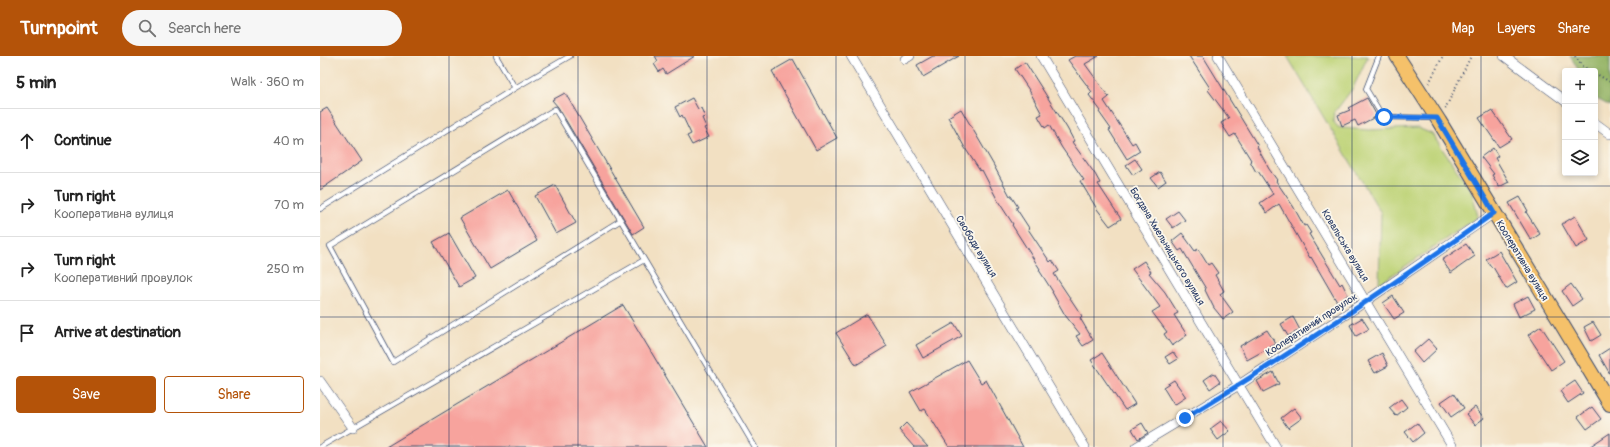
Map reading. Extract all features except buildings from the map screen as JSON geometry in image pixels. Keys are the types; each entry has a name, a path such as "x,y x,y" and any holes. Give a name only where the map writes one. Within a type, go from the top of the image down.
{"main road":[{"name":"Кооперативна вулиця","path":"1397,56 1438,120 1610,404"}],"street":[{"name":"Свободи вулиця","path":"851,56 1085,447"},
{"name":"Богдана Хмельницького вулиця","path":"1041,56 1276,447"},
{"name":"Ковальська вулиця","path":"1218,56 1453,447"},
{"path":"1504,56 1562,99"},
{"path":"1598,125 1610,134"},
{"name":"Кооперативний провулок","path":"1136,447 1239,385 1366,301 1494,213"},
{"path":"320,381 353,428"}],"lane":[{"path":"496,56 515,88"},
{"path":"320,209 515,88 570,56"},
{"path":"1379,56 1366,89 1384,117 1438,120"},
{"path":"621,220 393,362 330,246 555,109 621,220 644,260 755,447"},
{"path":"320,447 644,260"}],"path":[{"path":"1423,96 1443,56"},
{"path":"1438,120 1471,56"},
{"path":"1575,56 1582,66 1586,68"},
{"path":"1598,75 1610,82"}],"green space":[{"path":"1287,56 1368,56 1353,88 1334,113 1333,121 1338,127 1342,128 1369,130 1418,128 1432,134 1472,192 1478,217 1379,284 1381,213"},
{"path":"1570,56 1610,56 1610,106 1598,100 1598,68 1577,68"}],"route":[{"path":"1185,418 1239,385 1366,301 1494,213 1437,118 1384,117"}]}
